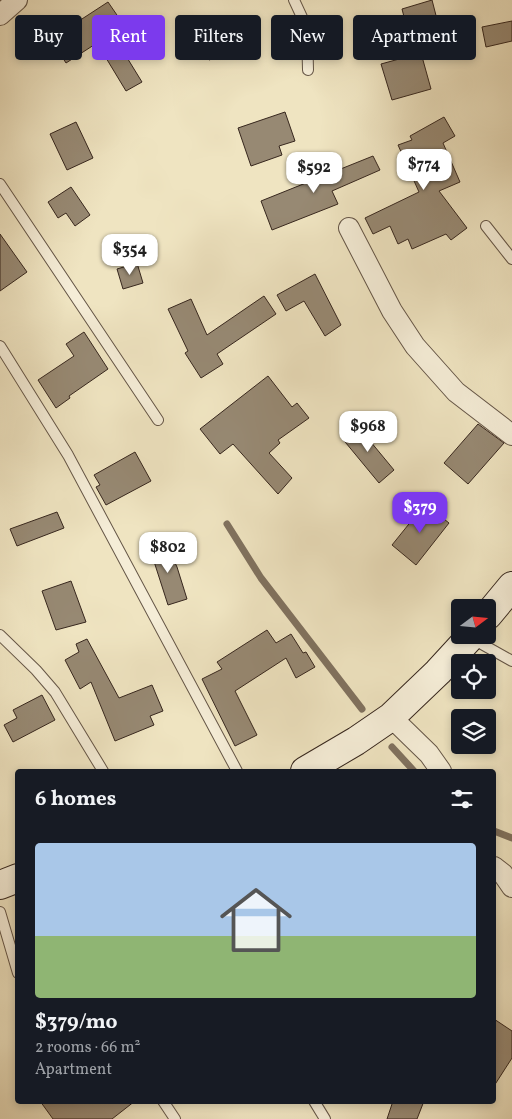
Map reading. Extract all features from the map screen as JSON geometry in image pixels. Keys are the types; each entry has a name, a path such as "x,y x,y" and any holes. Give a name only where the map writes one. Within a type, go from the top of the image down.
{"main road":[{"path":"496,605 512,586"},
{"path":"308,769 356,741 391,717 438,672 464,644"}],"street":[{"path":"0,16 17,0"},
{"path":"349,228 392,311 415,346 456,392 512,435"},
{"path":"391,717 429,754 440,769"},
{"path":"496,869 503,874 512,888"}],"lane":[{"path":"294,0 307,28 308,70"},
{"path":"0,184 158,420"},
{"path":"486,226 512,259"},
{"path":"0,346 68,455 236,769"},
{"path":"0,635 56,692 102,769"},
{"path":"484,644 512,661"},
{"path":"0,912 15,963"},
{"path":"164,1104 175,1119"},
{"path":"316,1104 325,1119"}],"building":[{"path":"432,0 436,15 404,15 402,9"},
{"path":"108,2 117,15 92,15 92,46 82,53 82,19"},
{"path":"512,21 512,41 486,47 482,27"},
{"path":"107,60 128,60 142,82 126,91"},
{"path":"396,60 423,60 431,89 392,100 381,64"},
{"path":"285,112 295,141 279,146 282,155 251,166 238,128"},
{"path":"444,117 455,136 443,143 460,182 439,191 467,228 451,240 446,234 412,249 408,239 398,244 390,226 373,234 365,218 419,192 398,145 412,140 410,136"},
{"path":"76,122 93,158 67,170 50,134"},
{"path":"373,156 380,170 332,191 338,204 272,230 261,201"},
{"path":"71,187 90,215 75,226 66,213 58,218 48,202"},
{"path":"0,234 27,272 0,291"},
{"path":"137,263 143,283 123,289 117,269"},
{"path":"315,274 341,325 325,336 304,301 286,311 277,295"},
{"path":"264,296 276,314 217,354 223,364 201,378 185,353 188,351 168,309 191,299 207,335"},
{"path":"84,332 108,369 69,396 70,398 56,408 38,380 74,356 66,344"},
{"path":"268,376 292,407 297,403 309,418 278,440 280,443 269,453 292,478 278,494 233,444 220,454 200,429"},
{"path":"356,424 394,470 379,483 341,437"},
{"path":"478,424 504,443 468,484 444,463"},
{"path":"135,452 151,481 106,505 96,487 100,485 94,475"},
{"path":"425,504 449,523 416,565 392,545"},
{"path":"57,512 64,528 17,546 10,529"},
{"path":"165,542 177,567 187,599 168,605 150,549"},
{"path":"71,581 86,622 56,630 42,591"},
{"path":"267,630 276,643 291,634 303,653 306,652 315,667 296,678 286,658 235,691 257,735 235,746 202,679 222,669 217,662"},
{"path":"87,639 119,698 152,685 163,711 150,716 154,725 115,741 91,682 80,689 65,660 79,652 76,644"},
{"path":"42,695 55,720 13,742 4,725 17,718 13,710"},
{"path":"496,1020 512,1031 512,1058 496,1083"},
{"path":"42,1104 131,1104 112,1119 53,1119"},
{"path":"392,1104 423,1104 417,1119 387,1119"}],"waterway":[{"path":"227,524 261,578 362,709"},
{"path":"392,747 412,769"},
{"path":"496,832 512,838"}]}
